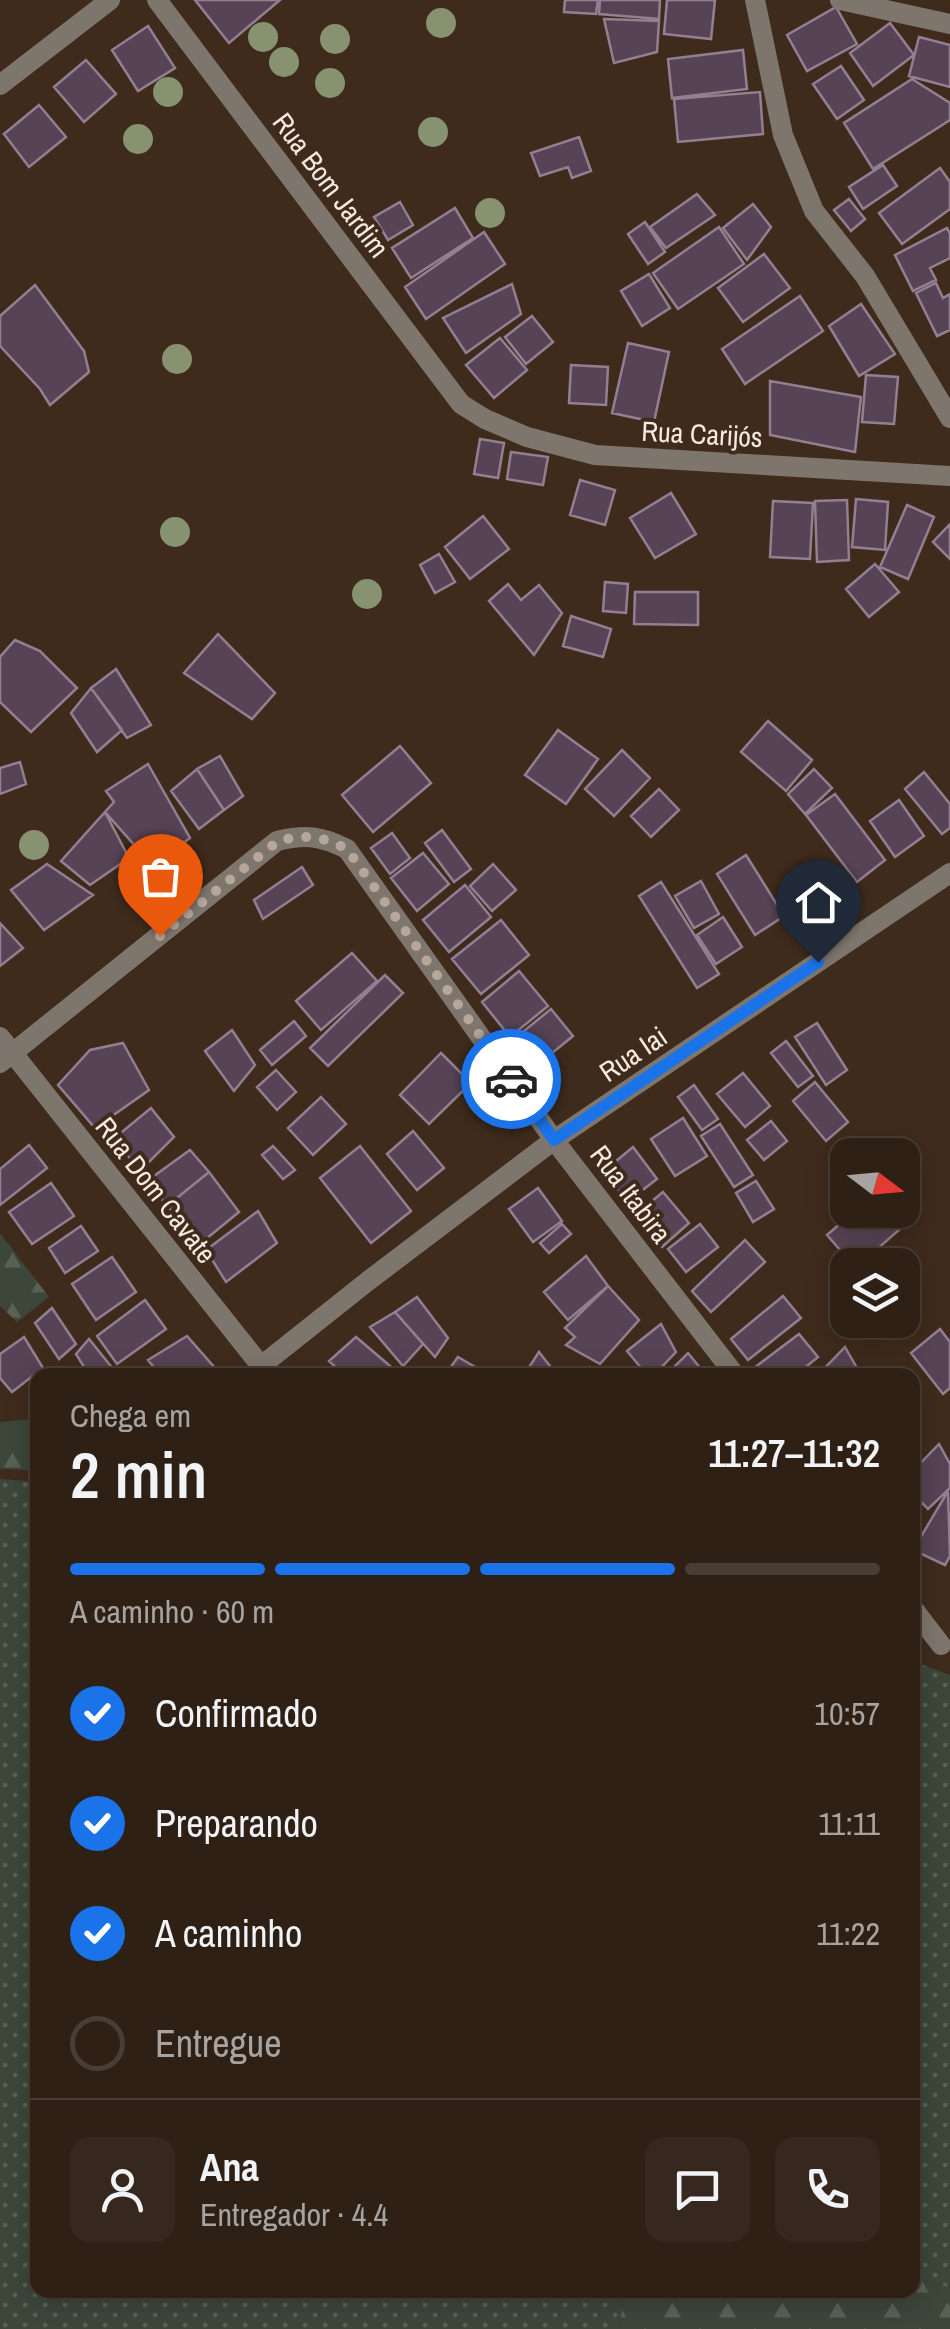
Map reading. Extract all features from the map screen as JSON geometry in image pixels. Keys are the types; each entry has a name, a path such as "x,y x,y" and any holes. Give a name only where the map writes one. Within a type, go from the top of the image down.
{"street":[{"path":"0,85 110,0"},
{"name":"Rua Bom Jardim","path":"158,0 461,404"},
{"path":"755,0 783,135 814,211 865,276 950,418"},
{"path":"840,0 950,24"},
{"name":"Rua Carijós","path":"461,404 527,437 594,456 950,476"},
{"name":"Rua Itabira","path":"4,1051 278,841 298,836 324,838 347,849 554,1140 730,1368"},
{"name":"Rua Iai","path":"269,1368 368,1280 554,1140 950,872"},
{"name":"Rua Dom Cavate","path":"4,1051 264,1368"},
{"path":"920,1616 946,1646"},
{"path":"920,1637 946,1646"}],"green space":[{"path":"0,1233 49,1297 17,1322 0,1306"},
{"path":"30,1419 30,1472 0,1469 0,1422"},
{"path":"0,1479 30,1481 30,2298 624,2298 619,2329 0,2329"},
{"path":"920,1664 950,1675 950,2288 920,2279"},
{"path":"920,2279 950,2288 950,2329 619,2329 624,2298 920,2298"}],"building":[{"path":"195,0 280,0 229,43"},
{"path":"565,0 598,0 596,14 564,12"},
{"path":"600,0 660,0 659,19 599,14"},
{"path":"667,0 715,0 711,39 664,34"},
{"path":"836,7 857,44 807,71 787,35"},
{"path":"604,19 659,21 657,52 614,63"},
{"path":"890,23 914,55 873,86 850,53"},
{"path":"148,26 175,68 138,91 112,50"},
{"path":"919,37 950,45 950,87 909,76"},
{"path":"743,50 747,89 672,98 668,59"},
{"path":"86,60 116,94 84,122 54,87"},
{"path":"841,66 864,100 837,119 813,84"},
{"path":"912,79 950,103 950,120 873,169 844,123"},
{"path":"760,92 763,134 678,142 674,99"},
{"path":"39,105 66,137 29,167 4,134"},
{"path":"579,137 591,171 572,178 568,167 540,176 531,153"},
{"path":"883,165 897,186 863,209 849,187"},
{"path":"940,168 950,182 950,209 902,244 879,213"},
{"path":"697,194 715,215 666,248 650,227"},
{"path":"849,199 865,219 851,231 834,210"},
{"path":"400,202 413,225 388,240 374,217"},
{"path":"753,204 771,227 747,260 723,228"},
{"path":"455,208 473,238 411,278 392,248"},
{"path":"645,222 665,252 648,264 628,234"},
{"path":"719,227 744,264 678,309 653,273"},
{"path":"947,228 950,258 930,268 936,280 913,291 895,255"},
{"path":"484,232 505,264 426,319 405,287"},
{"path":"764,254 790,288 743,322 718,288"},
{"path":"649,274 670,308 642,326 621,291"},
{"path":"936,283 943,298 950,294 950,330 937,336 916,293"},
{"path":"512,284 521,314 466,353 443,318"},
{"path":"35,285 84,351 89,372 50,405 0,346 0,316"},
{"path":"800,296 823,331 745,384 722,349"},
{"path":"861,304 895,354 859,376 829,326"},
{"path":"532,316 553,342 526,364 505,337"},
{"path":"500,338 527,370 494,398 466,365"},
{"path":"628,343 669,352 654,422 612,413"},
{"path":"571,365 608,367 606,405 569,403"},
{"path":"866,375 898,377 894,424 862,422"},
{"path":"770,381 861,397 855,452 770,435"},
{"path":"480,439 504,443 498,478 474,474"},
{"path":"511,452 548,457 543,485 507,479"},
{"path":"580,480 615,490 605,525 570,515"},
{"path":"671,493 696,534 655,558 630,518"},
{"path":"856,499 888,502 885,550 852,547"},
{"path":"847,500 849,560 817,562 815,501"},
{"path":"773,501 813,503 810,559 770,557"},
{"path":"907,505 934,517 908,579 880,567"},
{"path":"483,516 509,549 470,579 445,547"},
{"path":"950,524 950,559 933,542"},
{"path":"439,554 455,582 435,593 420,565"},
{"path":"875,564 899,592 869,617 846,589"},
{"path":"605,582 628,584 626,613 603,611"},
{"path":"508,584 521,600 539,585 562,613 534,655 489,601"},
{"path":"635,592 698,592 698,625 634,624"},
{"path":"571,616 611,629 603,657 563,646"},
{"path":"218,634 275,693 252,719 184,673"},
{"path":"15,640 40,651 77,688 31,732 0,702 0,657"},
{"path":"116,669 151,725 127,738 91,688"},
{"path":"91,688 122,730 97,752 71,713"},
{"path":"768,721 812,760 786,791 741,752"},
{"path":"558,730 598,759 566,804 525,775"},
{"path":"400,746 431,783 373,832 342,795"},
{"path":"622,750 650,778 614,816 585,789"},
{"path":"220,756 243,796 224,810 197,769"},
{"path":"20,762 26,784 0,794 0,768"},
{"path":"148,764 190,838 153,866 105,812 114,802 106,791"},
{"path":"197,769 224,810 199,829 171,791"},
{"path":"814,769 832,788 805,814 788,794"},
{"path":"924,772 950,804 950,828 942,834 905,789"},
{"path":"659,789 679,810 651,837 631,816"},
{"path":"835,794 885,860 857,882 806,815"},
{"path":"899,800 924,836 895,857 870,821"},
{"path":"105,812 129,858 90,885 61,861"},
{"path":"442,830 471,869 454,882 425,843"},
{"path":"392,833 410,858 390,874 371,848"},
{"path":"423,853 449,884 417,911 391,878"},
{"path":"746,855 784,916 755,935 717,874"},
{"path":"47,864 93,895 44,930 11,890"},
{"path":"493,864 516,890 492,911 470,886"},
{"path":"302,867 313,885 263,919 254,900"},
{"path":"701,881 719,914 694,928 675,896"},
{"path":"661,882 719,974 697,988 639,896"},
{"path":"465,885 491,917 449,952 423,920"},
{"path":"723,917 742,947 716,964 697,935"},
{"path":"501,920 529,955 481,994 452,959"},
{"path":"0,923 23,948 0,966"},
{"path":"352,953 377,981 321,1030 296,1001"},
{"path":"519,971 548,1006 510,1037 482,1002"},
{"path":"385,975 403,993 328,1066 310,1048"},
{"path":"551,1009 573,1036 535,1067 513,1040"},
{"path":"294,1021 306,1036 272,1065 260,1050"},
{"path":"817,1023 847,1070 826,1085 795,1037"},
{"path":"232,1030 255,1065 234,1091 205,1051"},
{"path":"786,1041 813,1076 798,1087 771,1053"},
{"path":"123,1043 149,1090 95,1128 58,1085 90,1050"},
{"path":"441,1053 471,1083 429,1124 400,1095"},
{"path":"276,1070 296,1092 277,1110 257,1087"},
{"path":"743,1073 770,1106 745,1127 717,1094"},
{"path":"815,1082 848,1122 826,1141 793,1101"},
{"path":"694,1085 718,1119 702,1130 678,1097"},
{"path":"321,1097 346,1124 313,1155 288,1128"},
{"path":"151,1108 174,1137 138,1173 117,1136"},
{"path":"683,1118 707,1156 675,1176 651,1139"},
{"path":"771,1121 787,1141 764,1160 747,1140"},
{"path":"720,1124 753,1175 734,1187 701,1136"},
{"path":"413,1131 444,1168 417,1190 387,1154"},
{"path":"29,1145 47,1168 0,1205 0,1169"},
{"path":"273,1146 295,1170 283,1179 262,1155"},
{"path":"360,1146 411,1211 371,1243 320,1178"},
{"path":"633,1147 657,1179 627,1202 604,1171"},
{"path":"190,1150 209,1172 167,1206 147,1181"},
{"path":"209,1172 239,1212 201,1243 167,1206"},
{"path":"756,1181 774,1209 753,1222 736,1193"},
{"path":"51,1183 74,1216 32,1244 9,1212"},
{"path":"538,1188 562,1221 533,1242 509,1209"},
{"path":"663,1192 689,1223 662,1247 635,1215"},
{"path":"258,1211 277,1243 226,1282 206,1250"},
{"path":"562,1224 571,1234 549,1253 540,1243"},
{"path":"700,1224 718,1247 686,1272 668,1249"},
{"path":"81,1226 98,1251 65,1273 49,1248"},
{"path":"835,1228 899,1230 878,1248 838,1248 827,1235"},
{"path":"745,1240 765,1262 711,1312 692,1291"},
{"path":"586,1256 608,1286 568,1320 544,1292"},
{"path":"112,1257 136,1292 96,1320 72,1284"},
{"path":"608,1286 639,1320 600,1364 566,1345 575,1337 565,1328"},
{"path":"783,1296 801,1318 748,1360 731,1339"},
{"path":"417,1297 448,1338 435,1357 395,1312"},
{"path":"145,1300 166,1329 117,1364 97,1336"},
{"path":"52,1308 76,1344 59,1359 35,1323"},
{"path":"395,1312 423,1344 403,1366 370,1327"},
{"path":"661,1324 676,1352 661,1368 641,1368 627,1351"},
{"path":"940,1329 950,1342 950,1388 943,1394 911,1353"},
{"path":"799,1334 818,1357 805,1368 754,1368"},
{"path":"187,1336 215,1368 154,1368 148,1360"},
{"path":"24,1337 43,1368 30,1368 30,1378 12,1392 0,1378 0,1354"},
{"path":"356,1337 392,1368 336,1368 329,1361"},
{"path":"89,1339 112,1368 85,1368 76,1354"},
{"path":"845,1347 857,1368 825,1368"},
{"path":"539,1352 552,1368 529,1368"},
{"path":"688,1353 700,1368 673,1368"},
{"path":"458,1357 477,1368 450,1368"},
{"path":"939,1444 950,1464 950,1488 928,1509 920,1501 920,1464"},
{"path":"948,1491 950,1556 945,1565 920,1553 920,1538"}],"way so far":[{"path":"160,936 278,841 298,836 324,838 347,849 511,1079"}],"route":[{"path":"511,1079 554,1140 818,962"}]}
